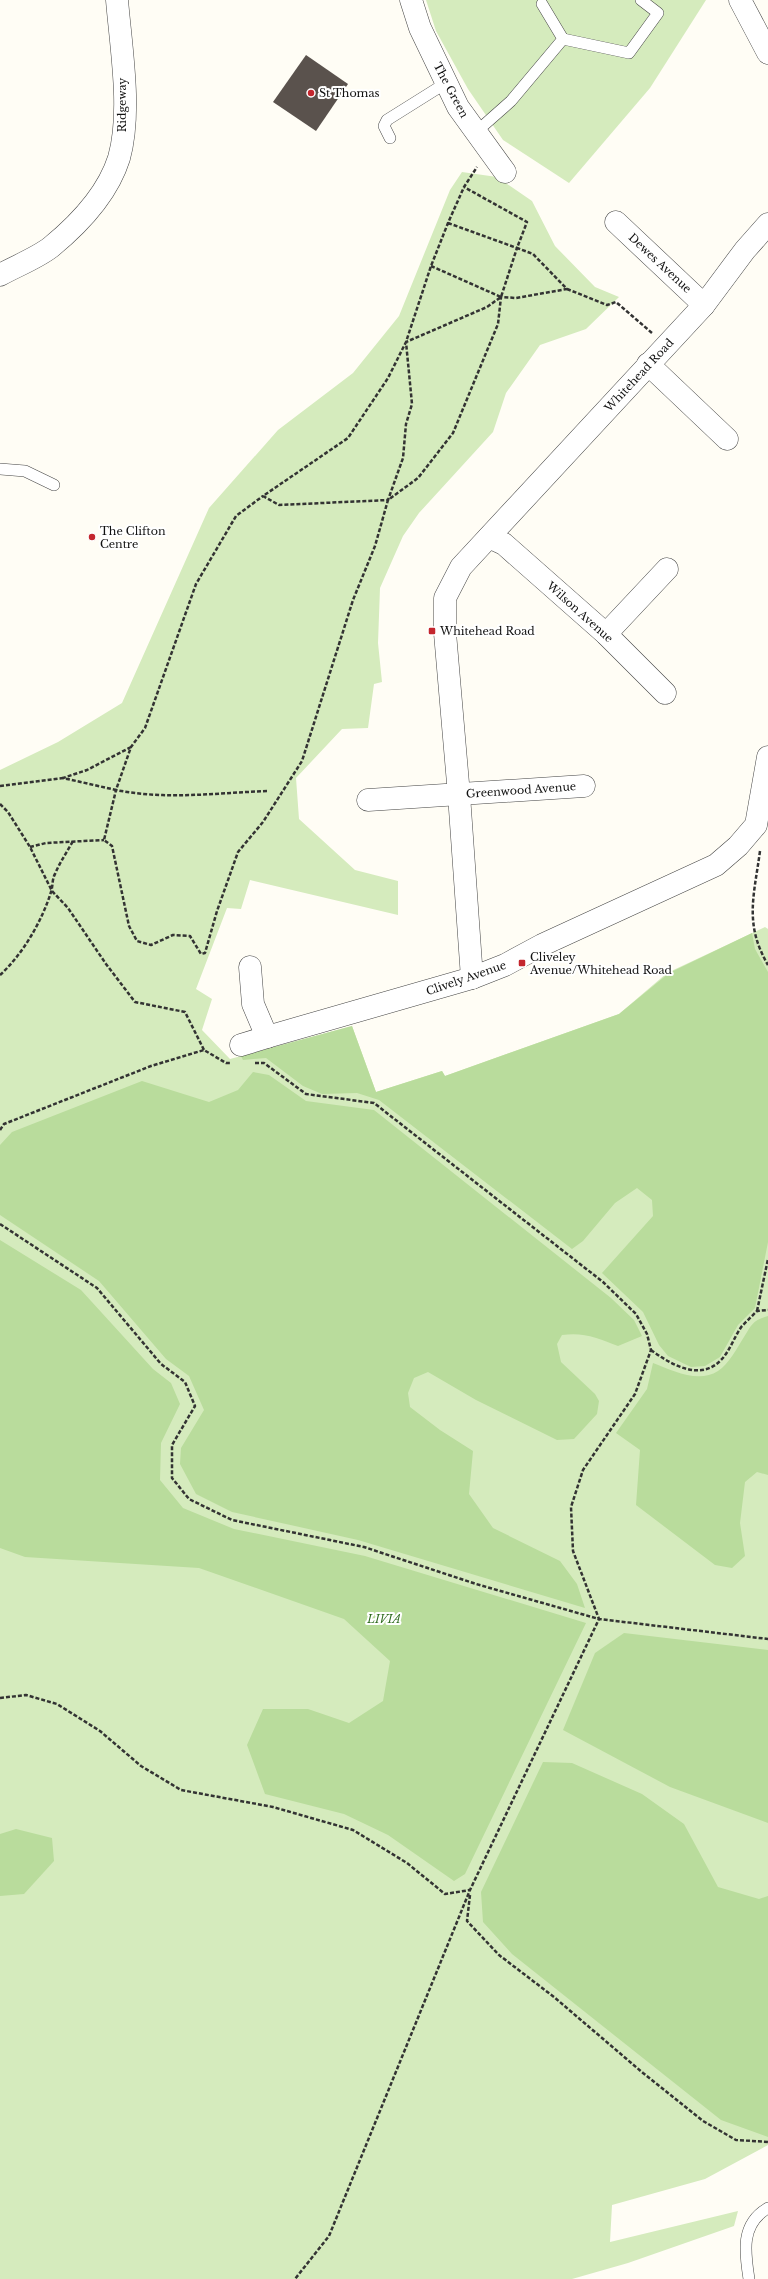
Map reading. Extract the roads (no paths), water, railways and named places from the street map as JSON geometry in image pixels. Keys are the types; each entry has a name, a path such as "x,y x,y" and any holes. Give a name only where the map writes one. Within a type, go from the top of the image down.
{"street":[{"name":"Ridgeway","path":"0,275 50,248 88,211 107,183 118,159 124,128 125,104 117,0"},
{"name":"The Green","path":"411,0 420,28 458,107 505,172"},
{"path":"740,0 768,53"},
{"name":"Dewes Avenue","path":"616,222 704,304"},
{"name":"Whitehead Road","path":"472,978 459,795 444,633 445,598 461,567 704,304 745,250 768,224"},
{"path":"648,364 727,439"},
{"name":"Wilson Avenue","path":"489,537 504,544 606,634 665,693"},
{"path":"606,634 667,569"},
{"path":"762,831 768,757"},
{"name":"Greenwood Avenue","path":"368,800 584,786"},
{"name":"Clively Avenue","path":"246,1054 267,1037 472,978 505,965 542,945 716,865 738,846 762,831"},
{"path":"250,967 253,1004 267,1037"}],"lane":[{"path":"542,4 563,39 629,53 658,13 641,0"},
{"path":"476,132 511,101 563,39"},
{"path":"390,138 384,126 387,120 446,83"},
{"path":"0,469 25,471 54,485"},
{"path":"749,2279 744,2248 748,2233 756,2216 768,2208"},
{"path":"742,2279 747,2267"}],"place":[{"name":"St Thomas","path":"311,93"},
{"name":"The Clifton Centre","path":"92,537"},
{"name":"Whitehead Road","path":"432,631"},
{"name":"Cliveley Avenue/Whitehead Road","path":"522,963"}],"park label":[{"name":"LIVIA","path":"384,1619"}]}
